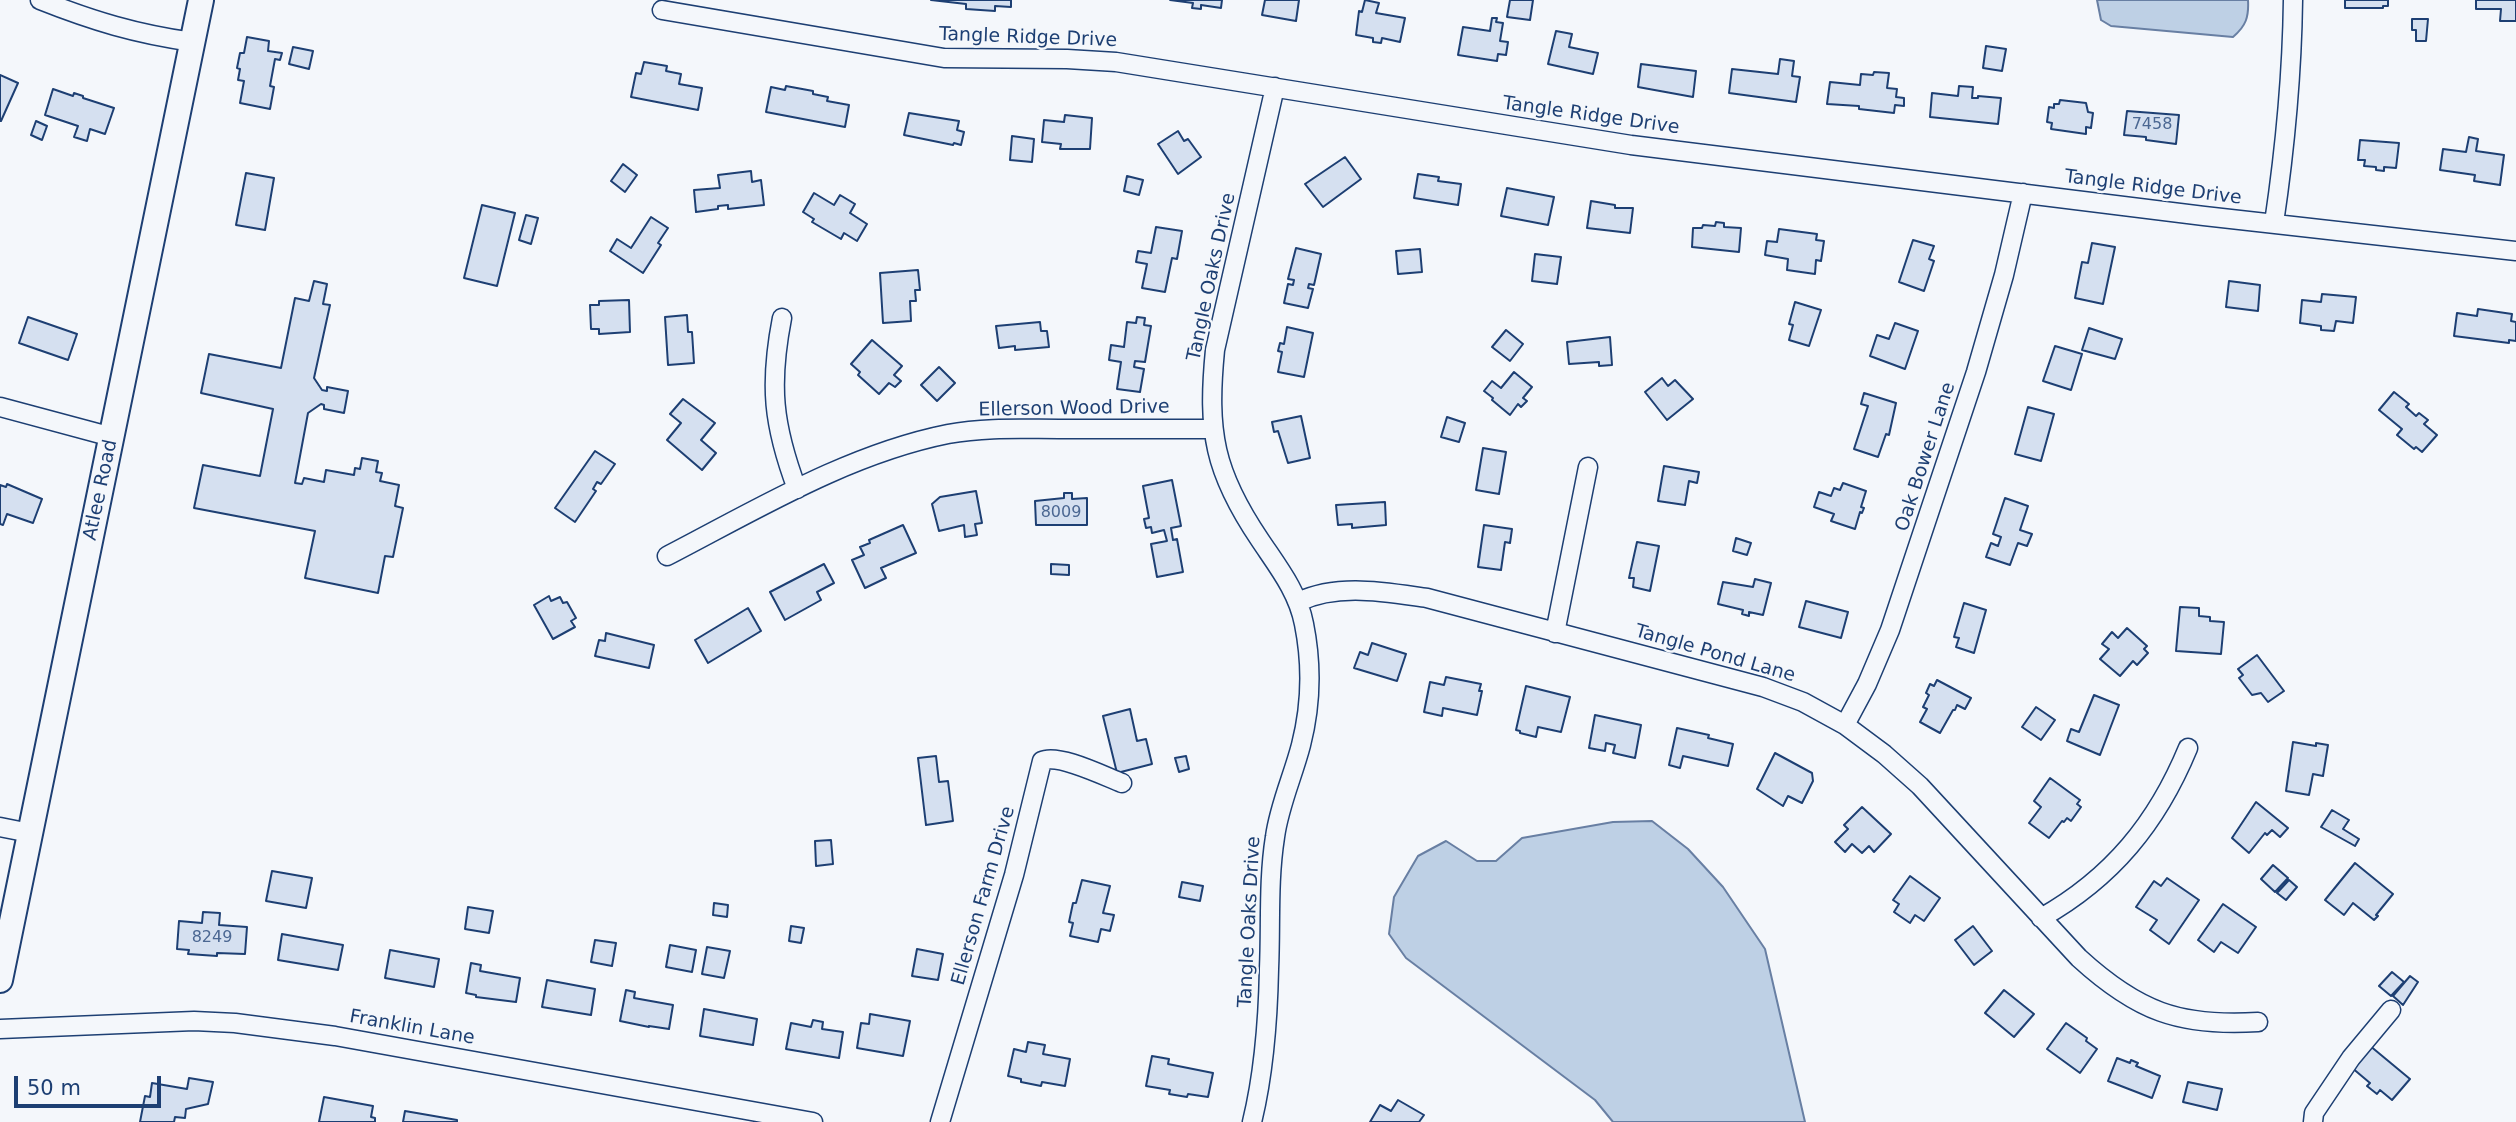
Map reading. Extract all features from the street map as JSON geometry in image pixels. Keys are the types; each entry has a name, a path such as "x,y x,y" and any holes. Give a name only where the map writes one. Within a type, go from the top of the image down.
{"main road":[{"name":"Atlee Road","path":"0,980 201,0"}],"street":[{"path":"40,0 112,27 147,36 193,42"},
{"path":"2274,223 2282,173 2290,83 2293,0"},
{"name":"Tangle Ridge Drive","path":"663,10 944,58 1116,62 1631,145 2516,251"},
{"name":"Tangle Oaks Drive","path":"1252,1122 1262,1059 1269,973 1271,874 1275,834 1301,743 1308,702 1309,667 1304,624 1291,586 1240,510 1227,484 1213,429 1211,386 1215,350 1275,86"},
{"name":"Oak Bower Lane","path":"1844,725 1867,684 1890,630 1976,372 2004,275 2023,193"},
{"path":"782,318 775,354 773,390 784,455 797,489"},
{"path":"0,407 112,437"},
{"name":"Ellerson Wood Drive","path":"667,556 839,470 910,444 949,434 989,429 1213,429"},
{"path":"1555,633 1588,467"},
{"name":"Tangle Pond Lane","path":"1298,602 1325,592 1385,592 1427,598 1763,687 1803,702 1844,725 1884,754 1920,786 2041,918 2104,981 2156,1012 2213,1023 2259,1022"},
{"path":"2041,918 2086,888 2116,862 2142,832 2174,782 2188,748"},
{"name":"Ellerson Farm Drive","path":"940,1122 1014,875 1042,761 1049,758 1063,761 1122,783"},
{"path":"0,827 30,833"},
{"path":"2312,1122 2314,1113 2351,1058 2391,1010"},
{"name":"Franklin Lane","path":"0,1029 194,1021 235,1023 348,1038 813,1122"}],"water":[{"path":"2097,0 2248,0 2248,11 2244,25 2233,37 2111,26 2101,20"},
{"path":"1652,821 1688,849 1723,887 1765,949 1805,1122 1613,1122 1595,1100 1406,958 1389,934 1394,897 1418,856 1446,841 1477,861 1496,861 1522,838 1613,822"}],"building":[{"path":"931,0 1011,0 1011,7 995,6 995,11 966,9 966,4"},
{"path":"1170,0 1222,0 1221,8 1201,5 1201,9 1192,8 1193,3"},
{"path":"1265,0 1299,0 1296,21 1262,15"},
{"path":"1365,0 1379,3 1376,13 1405,18 1400,42 1382,38 1381,43 1373,42 1373,38 1356,35 1359,11 1362,12"},
{"path":"1510,0 1533,0 1530,20 1507,17"},
{"path":"2345,0 2388,0 2388,6 2345,8"},
{"path":"2476,0 2516,0 2516,21 2500,21 2501,9 2476,9"},
{"path":"1492,18 1503,23 1500,41 1508,42 1506,55 1498,54 1497,61 1458,55 1463,27 1490,31"},
{"path":"2412,19 2428,19 2426,41 2416,41"},
{"path":"1556,31 1572,34 1569,47 1598,53 1593,74 1548,64"},
{"path":"247,37 269,41 268,51 282,53 280,60 275,59 270,86 274,87 270,109 240,103 244,81 238,80 240,69 237,68"},
{"path":"1986,46 2006,49 2002,71 1983,68"},
{"path":"293,47 313,51 309,69 289,64"},
{"path":"1780,59 1794,61 1792,76 1800,77 1796,102 1729,93 1732,69 1778,74"},
{"path":"644,62 667,66 666,71 681,74 679,84 702,88 698,110 631,97 636,73 641,74"},
{"path":"1641,64 1696,71 1693,97 1638,87"},
{"path":"1874,72 1889,73 1887,88 1897,89 1896,97 1904,98 1904,106 1895,105 1894,113 1859,109 1859,106 1827,104 1830,82 1860,85 1861,74 1873,75"},
{"path":"0,75 18,83 1,121 0,121"},
{"path":"786,86 813,91 813,94 828,97 827,101 849,105 845,127 766,112 771,87 785,90"},
{"path":"1959,86 1973,87 1972,98 2001,98 1998,124 1930,117 1932,93 1958,96"},
{"path":"53,89 73,96 74,93 114,108 105,134 90,129 87,141 74,137 78,126 45,115"},
{"path":"2060,100 2086,103 2088,112 2093,113 2091,128 2086,127 2086,134 2051,129 2052,123 2047,122 2049,107 2054,108 2054,104 2059,104"},
{"path":"2127,111 2179,115 2176,144 2124,135"},
{"path":"909,113 959,121 957,130 964,132 961,145 904,135"},
{"path":"1065,115 1092,118 1090,149 1060,149 1061,144 1042,142 1044,120 1064,122"},
{"path":"36,121 47,126 42,140 31,135"},
{"path":"1178,131 1184,141 1188,139 1201,157 1178,174 1158,144"},
{"path":"1012,136 1034,139 1032,162 1010,160"},
{"path":"2469,137 2478,139 2476,151 2504,155 2500,185 2474,181 2475,175 2440,170 2443,149 2466,152"},
{"path":"2360,140 2399,143 2396,168 2384,167 2384,171 2364,166 2365,160 2358,160"},
{"path":"1345,157 1361,179 1323,207 1305,184"},
{"path":"623,164 637,175 625,192 611,181"},
{"path":"751,171 752,182 761,180 764,205 728,209 728,205 718,206 718,209 696,212 694,190 720,188 718,175"},
{"path":"246,173 274,178 265,230 236,225"},
{"path":"1418,174 1439,177 1438,181 1461,184 1458,205 1414,198"},
{"path":"1127,176 1143,180 1139,195 1124,191"},
{"path":"1507,188 1554,197 1548,225 1501,216"},
{"path":"814,193 834,205 840,195 855,204 850,213 867,224 857,241 844,233 841,239 812,222 814,219 803,212"},
{"path":"1591,201 1615,205 1615,208 1633,208 1630,233 1587,228"},
{"path":"482,205 515,213 497,286 464,278"},
{"path":"526,215 538,218 531,244 519,240"},
{"path":"651,217 668,228 658,243 661,245 643,273 610,251 617,239 631,248"},
{"path":"1716,222 1724,223 1724,227 1741,228 1739,252 1692,247 1693,228 1715,226"},
{"path":"1156,227 1182,231 1177,259 1172,258 1165,292 1142,288 1147,264 1136,262 1138,251 1151,253"},
{"path":"1779,229 1817,234 1816,240 1824,241 1821,261 1816,260 1815,274 1787,270 1788,259 1765,255 1767,241 1777,242"},
{"path":"1913,240 1934,246 1929,259 1934,261 1924,291 1899,282"},
{"path":"2092,243 2115,247 2103,304 2075,298 2082,262 2088,263"},
{"path":"1296,248 1321,254 1314,285 1309,284 1308,288 1313,289 1308,308 1284,303 1288,284 1293,285 1294,280 1288,279"},
{"path":"1420,249 1422,272 1398,274 1396,251"},
{"path":"1535,254 1561,257 1557,284 1532,281"},
{"path":"918,270 920,290 915,290 916,301 910,301 911,321 883,323 880,273"},
{"path":"314,281 327,284 323,304 330,305 314,378 322,390 327,391 327,387 348,391 344,413 324,409 321,404 308,413 295,483 302,484 304,478 324,482 326,470 354,475 355,468 360,469 362,458 378,461 376,472 382,473 380,481 399,485 395,506 403,508 393,557 385,556 378,593 305,578 315,531 194,508 203,465 260,476 273,409 201,393 209,354 281,368 295,298 309,301"},
{"path":"2229,281 2260,285 2258,311 2226,307"},
{"path":"2322,294 2356,297 2353,323 2336,321 2334,331 2300,323 2302,300 2321,302"},
{"path":"629,300 630,332 599,334 599,329 591,329 590,305 599,305 599,301"},
{"path":"1795,302 1821,310 1809,346 1789,340 1793,325 1789,324"},
{"path":"2478,309 2512,314 2511,321 2516,322 2516,341 2509,340 2509,343 2454,336 2457,313 2477,316"},
{"path":"687,315 688,332 692,332 694,363 668,365 665,317"},
{"path":"28,317 77,334 68,360 19,343"},
{"path":"1137,317 1145,318 1144,325 1151,326 1145,362 1135,361 1134,367 1144,369 1140,392 1117,389 1121,362 1109,360 1111,345 1124,347 1127,322 1136,323"},
{"path":"1040,322 1041,331 1047,331 1049,347 1015,350 1015,346 999,348 996,326"},
{"path":"1895,323 1918,331 1905,369 1870,356 1877,335 1889,339"},
{"path":"1287,327 1313,333 1304,377 1278,372 1282,352 1278,351 1280,343 1284,344"},
{"path":"2089,328 2122,339 2115,359 2082,350"},
{"path":"1506,330 1523,344 1510,361 1492,347"},
{"path":"1610,337 1612,365 1599,366 1599,362 1569,364 1567,342"},
{"path":"872,340 902,366 894,375 901,381 895,387 889,383 879,394 858,375 860,372 851,364"},
{"path":"2055,346 2082,354 2071,390 2043,381"},
{"path":"939,367 955,383 937,401 921,385"},
{"path":"1514,372 1532,387 1523,398 1527,401 1521,407 1518,404 1510,415 1484,391 1492,381 1501,388"},
{"path":"1662,378 1668,386 1675,380 1693,399 1667,420 1645,392"},
{"path":"2394,392 2409,404 2406,407 2416,416 2419,413 2428,420 2424,424 2437,435 2422,452 2397,435 2402,429 2379,410"},
{"path":"1864,393 1896,403 1889,435 1886,434 1878,457 1854,449 1868,406 1861,404"},
{"path":"683,399 715,423 701,440 716,453 702,470 667,440 681,423 670,414"},
{"path":"2028,407 2054,414 2041,461 2015,454"},
{"path":"1301,416 1310,458 1288,463 1278,431 1274,432 1272,422"},
{"path":"1447,417 1465,423 1459,442 1441,437"},
{"path":"1483,448 1506,452 1499,494 1476,490"},
{"path":"595,451 615,464 601,484 597,482 593,489 596,491 575,522 555,508"},
{"path":"1664,466 1699,472 1697,483 1689,481 1685,505 1658,501"},
{"path":"1172,480 1181,526 1171,528 1173,540 1177,539 1183,572 1157,577 1151,544 1167,541 1164,530 1152,533 1151,527 1146,528 1144,519 1149,518 1143,486"},
{"path":"1843,483 1866,491 1861,507 1864,508 1862,513 1860,512 1855,529 1831,521 1834,514 1814,507 1819,492 1831,496 1834,488 1840,490"},
{"path":"7,484 42,499 33,523 7,514 3,525 0,524 0,485 6,487"},
{"path":"976,491 982,523 975,524 977,535 965,537 964,525 939,531 932,504 940,497"},
{"path":"1064,493 1072,493 1072,499 1087,498 1087,525 1036,525 1035,501 1064,498"},
{"path":"2005,498 2028,506 2020,530 2032,534 2027,546 2018,543 2010,565 1986,557 1991,543 1998,546 2001,537 1993,534"},
{"path":"1385,502 1386,525 1352,528 1352,524 1338,525 1336,505"},
{"path":"903,525 916,553 881,568 886,578 865,588 852,560 864,555 860,547 870,543 869,540"},
{"path":"1484,525 1512,529 1510,543 1505,542 1501,570 1478,567"},
{"path":"1736,538 1751,543 1747,555 1733,551"},
{"path":"1637,542 1659,546 1650,591 1633,587 1634,578 1629,578"},
{"path":"824,564 834,583 817,592 821,600 785,620 770,592"},
{"path":"1051,564 1069,565 1069,575 1051,574"},
{"path":"1755,579 1771,583 1763,615 1749,612 1749,616 1742,614 1743,610 1718,604 1723,582 1753,587"},
{"path":"549,596 551,601 560,597 563,603 567,602 576,618 571,621 575,627 553,639 534,605"},
{"path":"1806,601 1848,612 1841,638 1799,627"},
{"path":"1964,603 1986,610 1974,653 1956,647 1959,638 1954,637"},
{"path":"2180,607 2199,608 2199,616 2210,617 2210,621 2224,622 2221,654 2176,651"},
{"path":"748,608 761,631 708,663 695,640"},
{"path":"2127,628 2147,646 2144,649 2148,653 2137,665 2133,661 2120,676 2100,659 2109,649 2102,644 2112,632 2118,638"},
{"path":"606,633 654,645 649,668 595,656 599,640 605,641"},
{"path":"1372,643 1406,654 1397,681 1354,668 1360,652 1368,655"},
{"path":"2257,655 2284,691 2268,702 2261,693 2252,695 2239,678 2243,675 2238,669"},
{"path":"1446,677 1481,684 1477,715 1443,708 1442,716 1424,712 1430,682 1444,685"},
{"path":"1937,680 1971,698 1965,709 1957,705 1940,733 1920,722 1927,709 1923,707 1929,695 1926,693 1930,684 1934,686"},
{"path":"1526,686 1570,697 1561,732 1538,727 1536,737 1516,730"},
{"path":"2094,695 2119,705 2100,755 2067,741 2071,729 2079,732"},
{"path":"2036,707 2055,720 2041,740 2022,727"},
{"path":"1130,709 1137,741 1146,739 1152,764 1117,773 1103,716"},
{"path":"1595,715 1641,725 1635,758 1613,753 1615,745 1606,743 1605,751 1589,748"},
{"path":"1677,728 1733,744 1728,766 1683,756 1680,768 1669,765"},
{"path":"2293,742 2328,745 2323,776 2313,774 2309,795 2286,791"},
{"path":"1775,753 1812,773 1813,781 1802,803 1788,796 1783,806 1757,789"},
{"path":"936,756 939,782 948,781 953,821 926,825 918,758"},
{"path":"1186,756 1189,769 1179,772 1175,758"},
{"path":"2050,778 2080,800 2077,804 2081,807 2071,821 2067,818 2062,821 2049,838 2029,823 2041,807 2034,801"},
{"path":"2256,802 2288,828 2280,837 2272,830 2267,835 2265,833 2249,853 2232,838"},
{"path":"1862,807 1891,834 1874,852 1869,846 1862,853 1852,844 1845,852 1835,842 1848,829 1844,825"},
{"path":"2332,810 2349,820 2343,829 2359,839 2355,846 2321,827"},
{"path":"831,840 833,864 816,866 815,841"},
{"path":"2355,863 2393,894 2374,920 2353,903 2344,915 2325,900"},
{"path":"2273,865 2288,878 2275,892 2261,879"},
{"path":"272,871 312,878 306,908 266,901"},
{"path":"1910,876 1940,898 1924,921 1915,915 1910,923 1894,912 1899,904 1893,900"},
{"path":"2167,878 2199,900 2169,944 2150,930 2157,920 2136,907 2154,881 2161,886"},
{"path":"1082,880 1110,886 1103,913 1114,915 1110,931 1101,929 1098,942 1070,936 1073,923 1069,922 1073,903 1076,903"},
{"path":"2289,880 2297,887 2286,900 2277,893"},
{"path":"1182,882 1203,886 1200,901 1179,897"},
{"path":"714,903 728,905 727,917 713,915"},
{"path":"2223,904 2256,927 2238,953 2221,942 2214,952 2198,940"},
{"path":"468,907 493,911 489,933 465,929"},
{"path":"203,912 220,913 219,925 247,927 245,954 188,954 189,950 177,949 179,921 202,923"},
{"path":"791,926 804,928 801,943 789,941"},
{"path":"1973,926 1992,951 1974,965 1955,940"},
{"path":"282,934 343,945 338,970 278,960"},
{"path":"595,940 616,943 612,966 591,962"},
{"path":"670,945 696,950 692,972 666,967"},
{"path":"707,947 730,951 724,978 702,974"},
{"path":"917,949 943,954 938,980 912,976"},
{"path":"390,950 439,959 434,987 385,978"},
{"path":"471,963 481,965 480,971 520,978 516,1002 476,997 466,993"},
{"path":"2392,972 2404,982 2391,996 2379,986"},
{"path":"2410,976 2418,982 2403,1005 2393,996"},
{"path":"547,980 595,989 591,1015 542,1007"},
{"path":"626,990 635,992 634,998 673,1005 669,1029 620,1021"},
{"path":"2004,990 2034,1014 2014,1037 1985,1013"},
{"path":"704,1009 757,1019 753,1045 700,1036"},
{"path":"870,1014 910,1021 903,1056 857,1048 861,1023 869,1024"},
{"path":"813,1020 823,1022 822,1029 843,1032 839,1058 786,1049 791,1023 811,1027"},
{"path":"2066,1023 2097,1049 2080,1073 2047,1049"},
{"path":"1028,1042 1045,1045 1043,1054 1070,1059 1065,1086 1042,1082 1041,1086 1008,1076 1014,1049 1026,1052"},
{"path":"2369,1045 2410,1079 2392,1100 2380,1090 2377,1094 2367,1086 2370,1083 2351,1067"},
{"path":"1152,1056 1169,1059 1168,1064 1213,1073 1208,1097 1169,1094 1170,1090 1146,1086"},
{"path":"2117,1058 2130,1063 2131,1060 2138,1063 2136,1066 2160,1076 2152,1098 2108,1081"},
{"path":"189,1078 213,1082 208,1104 186,1109 185,1118 175,1117 174,1122 140,1122 145,1096 150,1097 152,1083 187,1089"},
{"path":"2188,1082 2222,1089 2217,1110 2183,1102"},
{"path":"324,1097 373,1106 371,1117 375,1118 375,1122 319,1122"},
{"path":"1398,1100 1424,1115 1419,1122 1370,1122 1380,1105 1391,1111"},
{"path":"405,1111 457,1120 457,1122 403,1122"}]}
